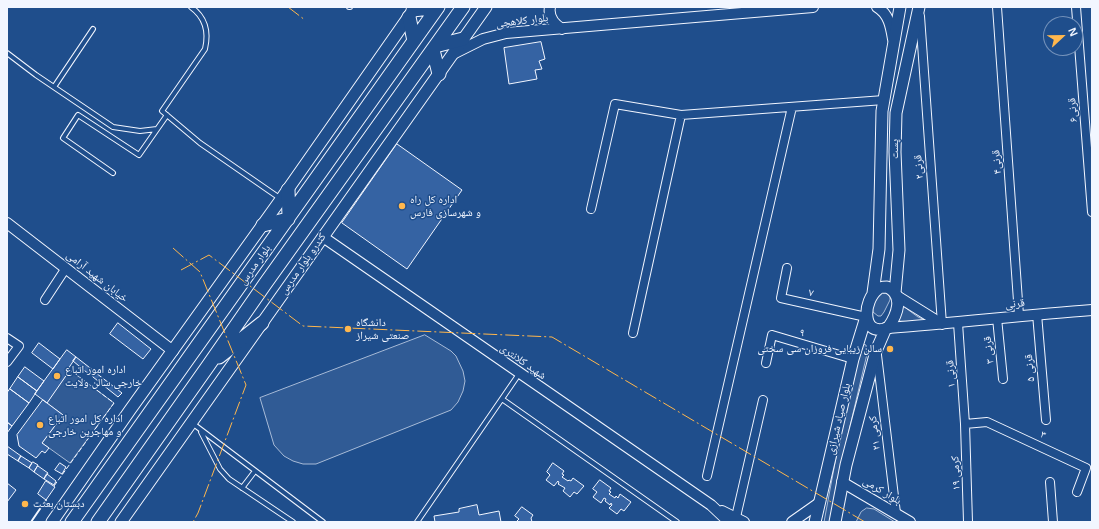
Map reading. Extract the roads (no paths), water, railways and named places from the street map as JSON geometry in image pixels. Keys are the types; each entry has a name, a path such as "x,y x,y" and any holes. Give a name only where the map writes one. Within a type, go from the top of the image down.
{"main road":[{"path":"52,522 130,410 263,225 413,10 438,7"},
{"name":"بلوار مدرس","path":"72,522 438,7"},
{"name":"بلوار مدرس","path":"98,522 265,284 463,7"},
{"name":"کندرو بلوار مدرس","path":"121,522 486,7"},
{"name":"پست","path":"873,293 879,249 882,111 900,7"},
{"name":"پست","path":"896,295 899,250 895,152 896,114 919,7"},
{"path":"413,10 414,41"},
{"path":"439,74 434,48 463,39"},
{"path":"263,225 288,218 284,194"},
{"path":"879,249 881,257 885,261 891,260 899,250"},
{"path":"886,287 893,289 896,295 898,308 887,328 881,330 874,329 868,324 866,317 873,293 879,288 886,287"},
{"name":"بلوار صیاد شیرازی","path":"815,522 853,359 866,317"},
{"path":"208,366 262,323"},
{"name":"بلوار صیاد شیرازی","path":"835,522 842,482 876,351 887,328"},
{"path":"857,345 862,342 867,342 872,345 876,351"}],"street":[{"path":"550,7 549,11 552,18 562,29"},
{"name":"بلوار کلاهچی","path":"453,54 482,39 506,33 813,7"},
{"path":"877,7 884,11 891,25 894,43"},
{"path":"919,7 924,7"},
{"name":"قرنی۲","path":"919,7 942,324"},
{"name":"قرنی۴","path":"996,7 1019,315"},
{"name":"قرنی۶","path":"1076,7 1092,212"},
{"path":"591,209 615,104 681,115 884,100"},
{"path":"707,476 792,106"},
{"path":"633,333 681,115"},
{"name":"خیابان شهید آرامی","path":"7,222 173,351"},
{"name":"شهید کلانتری","path":"323,237 519,374 711,505 736,520"},
{"path":"45,300 66,268"},
{"name":"۷","path":"787,268 781,298 866,317"},
{"path":"896,295 942,324"},
{"name":"قرنی","path":"887,328 958,323 1019,315 1092,310"},
{"name":"قرنی ۵","path":"1037,314 1046,420"},
{"name":"قرنی ۳","path":"997,318 1004,379"},
{"name":"قرنی ۱","path":"958,323 965,424"},
{"name":"۹","path":"766,363 772,335 853,359"},
{"path":"7,338 19,346 7,362"},
{"name":"کرمی ۲۱","path":"876,351 896,513"},
{"path":"736,520 763,400"},
{"name":"۳","path":"965,424 987,422 1086,468 1077,492"},
{"name":"کرمی ۱۹","path":"965,424 968,522"},
{"name":"بلوار کرمی","path":"842,482 910,522"},
{"path":"1050,482 1053,522"},
{"path":"792,522 819,503"}],"lane":[{"path":"191,7 197,11 202,18 208,38 205,49 162,111 200,143 284,194"},
{"path":"54,87 93,29"},
{"path":"7,53 113,127 140,131 157,129"},
{"path":"113,174 63,138 78,115 139,155 167,115"},
{"path":"417,522 519,374"},
{"path":"502,399 677,522"},
{"path":"191,423 323,522"},
{"path":"200,430 220,469 229,479 293,522"},
{"path":"242,488 255,470"}],"place":[{"name":"اداره کل راه و شهرسازی فارس","path":"402,206"},
{"name":"دانشگاه صنعتی شیراز","path":"348,329"},
{"name":"سالن زیبایی فروزان سی سختی","path":"890,349"},
{"name":"اداره امور اتباع خارجی سالن ولایت","path":"57,376"},
{"name":"اداره کل امور اتباع و مهاجرین خارجی","path":"40,425"},
{"name":"دبستان بعثت","path":"25,504"}]}
